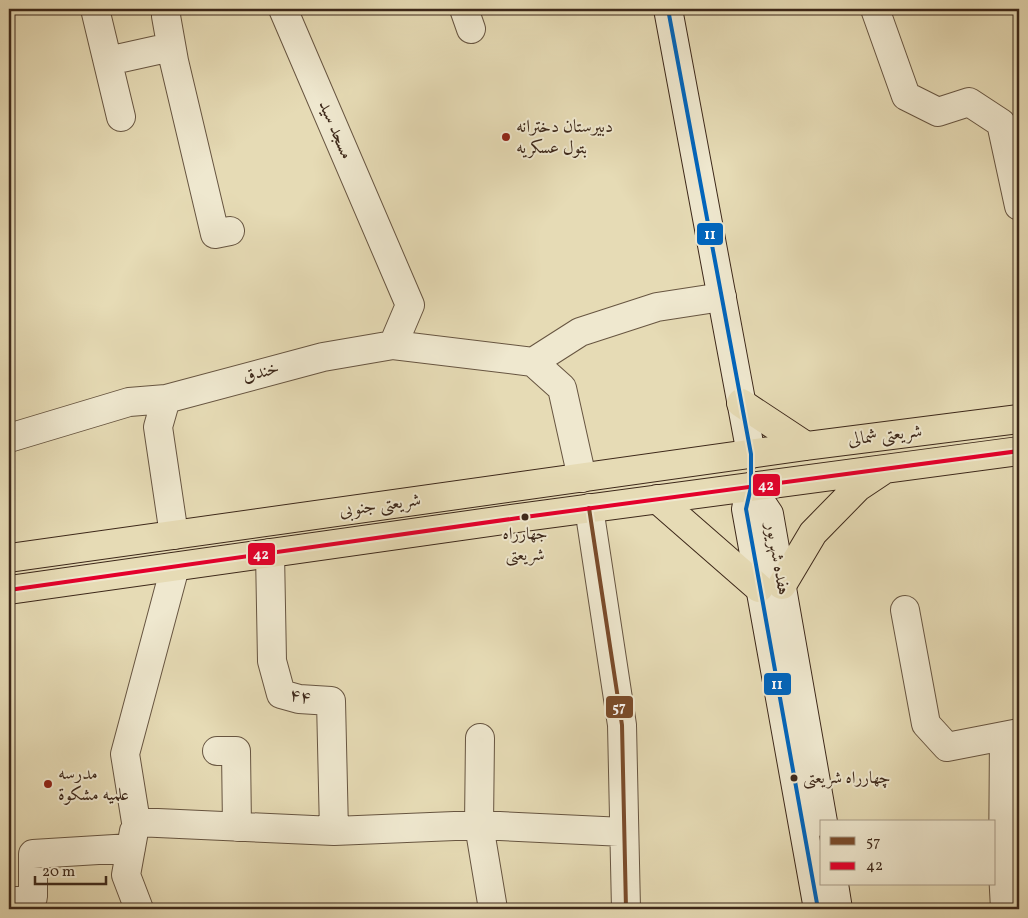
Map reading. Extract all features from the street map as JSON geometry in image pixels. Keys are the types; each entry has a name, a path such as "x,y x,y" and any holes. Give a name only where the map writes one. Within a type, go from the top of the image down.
{"main road":[{"path":"742,404 806,446"},
{"name":"شریعتی شمالی","path":"751,454 1019,419"},
{"name":"شریعتی شمالی","path":"751,487 1019,451"},
{"path":"751,454 751,487"},
{"name":"شریعتی جنوبی","path":"9,558 751,454"},
{"path":"657,500 770,587 813,533 858,487 883,470"},
{"name":"شریعتی جنوبی","path":"9,590 751,487"}],"street":[{"path":"95,9 121,117"},
{"path":"167,9 166,16 171,47 215,234 230,231"},
{"name":"مسجد سید","path":"283,9 410,305 393,345"},
{"path":"668,9 751,454"},
{"path":"875,9 906,96 938,112 969,102 1000,123 1019,206"},
{"path":"108,61 171,47"},
{"path":"582,478 562,388 533,362 580,332 657,306 722,297"},
{"name":"خندق","path":"9,438 128,402 166,398 323,357 393,345 533,362"},
{"path":"166,398 158,427 174,535"},
{"name":"هفده شهریور","path":"751,487 769,514 770,587 818,909"},
{"path":"589,508 622,725 626,909"},
{"name":"۴۴","path":"270,553 272,661 281,694 299,699 331,701 334,831"},
{"path":"139,909 126,875 133,835 125,754 175,567"},
{"name":"هفده شهریور","path":"770,587 823,820"},
{"path":"905,610 926,724 947,746 1012,734 1003,871 1005,909"},
{"path":"480,738 479,825 493,909"},
{"path":"217,751 236,751 237,826"},
{"path":"9,903 33,897 33,854 133,835 237,826 334,831 479,825 624,832"},
{"path":"834,886 838,909"}],"transit line":[{"name":"11","path":"668,9 751,454 751,487 746,509 818,909"},
{"name":"42","path":"9,590 525,517 1019,451"},
{"name":"57","path":"589,508 622,725 626,909"}],"place":[{"name":"دبیرستان دخترانه بتول عسکریه","path":"506,137"},
{"name":"جهارراه شریعتی","path":"525,517"},
{"name":"چهارراه شریعتی","path":"794,778"},
{"name":"مدرسه علمیه مشکوة","path":"48,784"}]}
